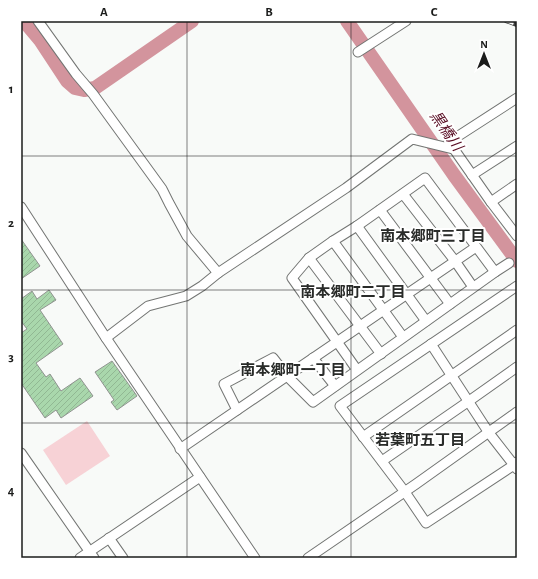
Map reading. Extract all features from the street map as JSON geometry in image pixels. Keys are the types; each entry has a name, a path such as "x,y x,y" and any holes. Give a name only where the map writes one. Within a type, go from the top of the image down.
{"street":[{"path":"38,21 162,189 168,203 187,236 218,273"},
{"path":"358,52 406,21"},
{"path":"516,231 491,202 449,142 517,98"},
{"path":"106,338 148,306 186,296 202,286 218,273 346,188 412,139 453,149"},
{"path":"472,174 517,146"},
{"path":"357,370 292,278 309,258 425,178 495,272"},
{"path":"491,202 517,184"},
{"path":"403,194 473,287"},
{"path":"21,207 106,338 255,558"},
{"path":"380,210 450,304"},
{"path":"357,226 426,321"},
{"path":"333,241 403,337"},
{"path":"180,449 476,247"},
{"path":"309,258 380,354"},
{"path":"237,410 224,384 272,358 287,376 313,402 473,287 509,263"},
{"path":"431,344 489,432 516,465 426,523 364,436 340,406 431,344 517,286"},
{"path":"364,436 517,330"},
{"path":"313,358 334,386"},
{"path":"382,461 517,367"},
{"path":"308,558 405,492 517,412"},
{"path":"21,452 92,555"},
{"path":"80,558 92,555 109,538 200,477"},
{"path":"109,538 123,558"}],"shaded area":[{"path":"87,421 110,456 66,485 43,450"}],"building":[{"path":"21,239 40,266 21,279"},
{"path":"49,290 56,300 40,310 63,344 36,363 46,377 50,374 61,391 80,378 93,396 61,418 56,410 45,418 21,383 21,333 27,329 21,321 21,299 32,291 37,299"},
{"path":"112,361 137,396 117,410 111,402 114,400 95,372"}],"waterway":[{"name":"黒橋川","path":"24,21 40,40 67,81 75,88 84,90 95,88 192,21"},
{"name":"黒橋川","path":"347,21 454,175 517,261"}],"railway":[{"path":"506,21 517,25"}],"district":[{"name":"南本郷町三丁目","path":"433,236"},
{"name":"南本郷町二丁目","path":"353,292"},
{"name":"南本郷町一丁目","path":"293,370"},
{"name":"若葉町五丁目","path":"420,440"}]}
